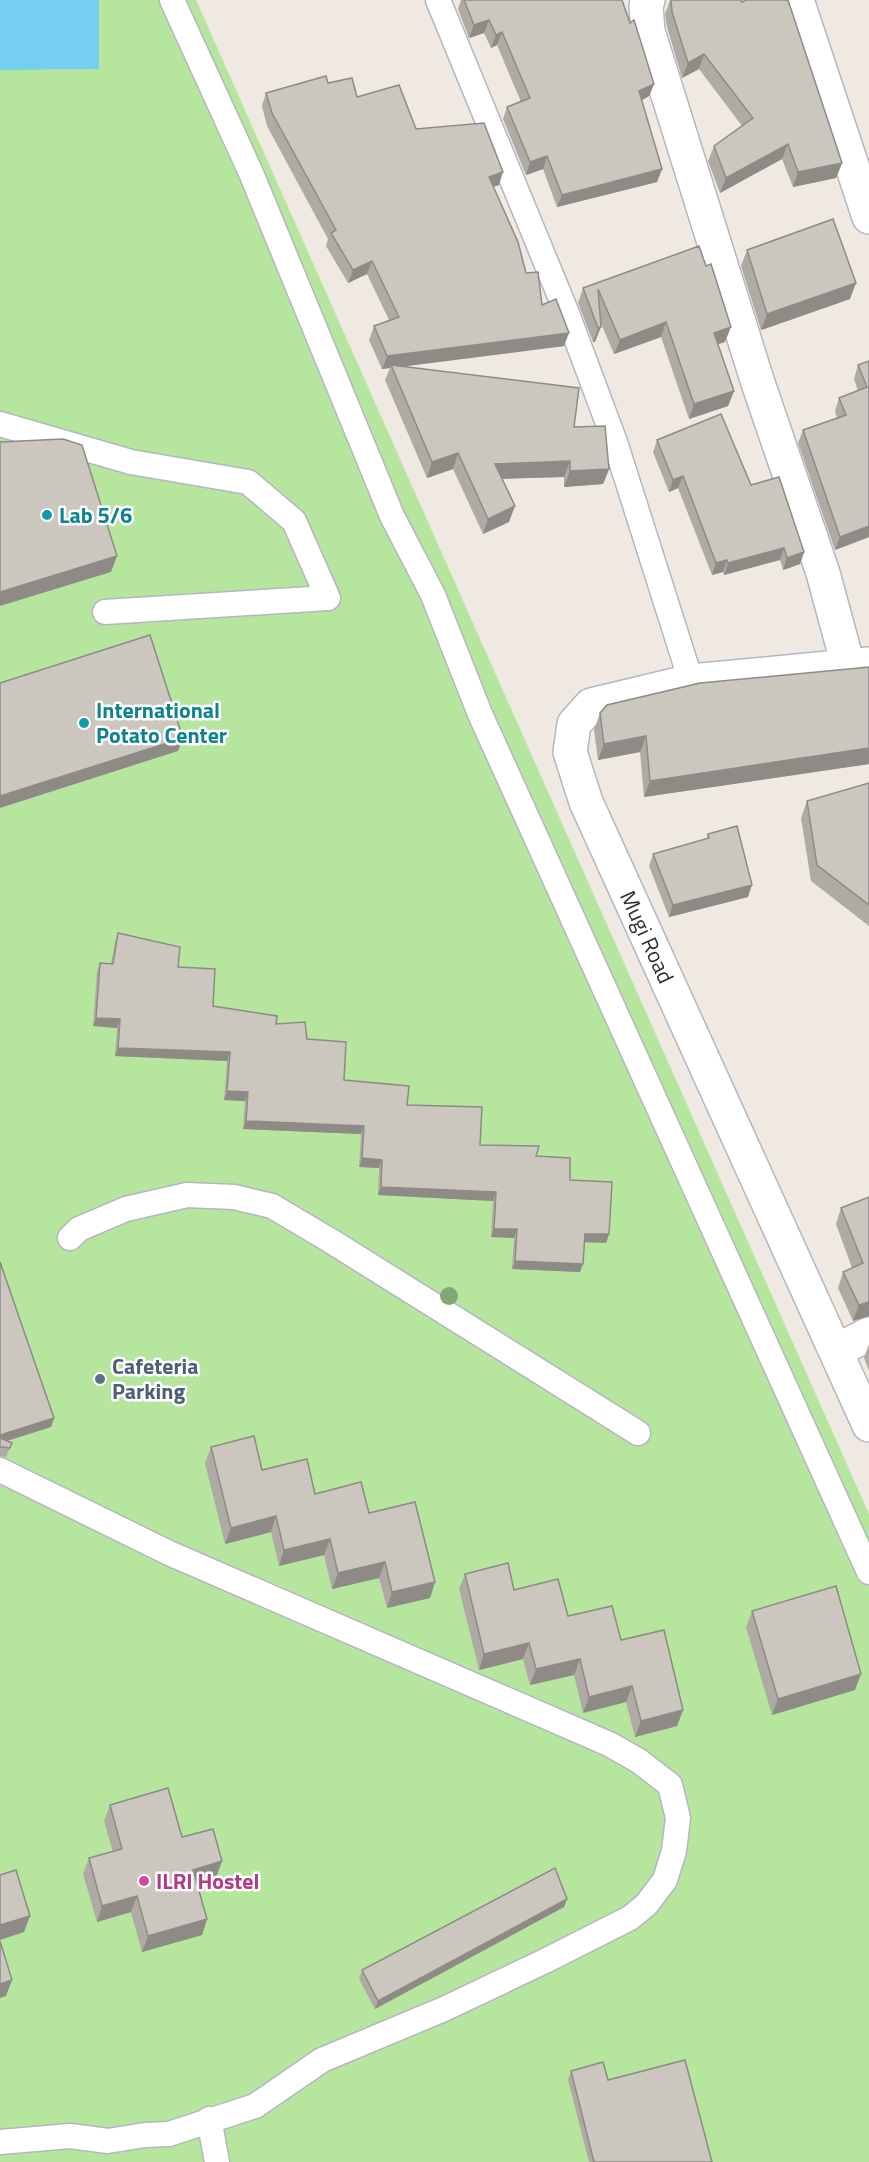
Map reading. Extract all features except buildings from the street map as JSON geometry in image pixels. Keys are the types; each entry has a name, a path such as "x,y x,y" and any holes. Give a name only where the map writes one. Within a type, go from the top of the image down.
{"street":[{"path":"648,0 646,6 648,32 757,380 823,573 859,664"},
{"path":"797,0 869,217"},
{"name":"Mugi Road","path":"859,664 691,681 591,705 574,724 570,752 586,802 869,1425"},
{"path":"836,1351 869,1334"}],"lane":[{"path":"172,0 251,173 392,516 434,596 480,714 869,1572"},
{"path":"438,0 566,311 611,431 691,681"},
{"path":"0,424 131,462 248,482 294,521 328,598 105,612"},
{"path":"70,1238 79,1229 126,1209 187,1195 234,1197 272,1206 638,1433"},
{"path":"0,1470 170,1553 609,1744 639,1761 670,1785 678,1818 674,1851 665,1880 646,1905 630,1918 444,2009 322,2060 255,2106 209,2119 169,2134 108,2140 70,2136 0,2142"},
{"path":"209,2119 217,2162"}],"green space":[{"path":"0,0 196,0 869,1514 869,2162 0,2162"}],"water":[{"path":"0,0 99,0 99,69 0,70"}],"place":[{"name":"Lab 5/6","path":"47,515"},
{"name":"International Potato Center","path":"84,723"},
{"name":"Cafeteria Parking","path":"100,1379"},
{"name":"ILRI Hostel","path":"144,1881"}]}
